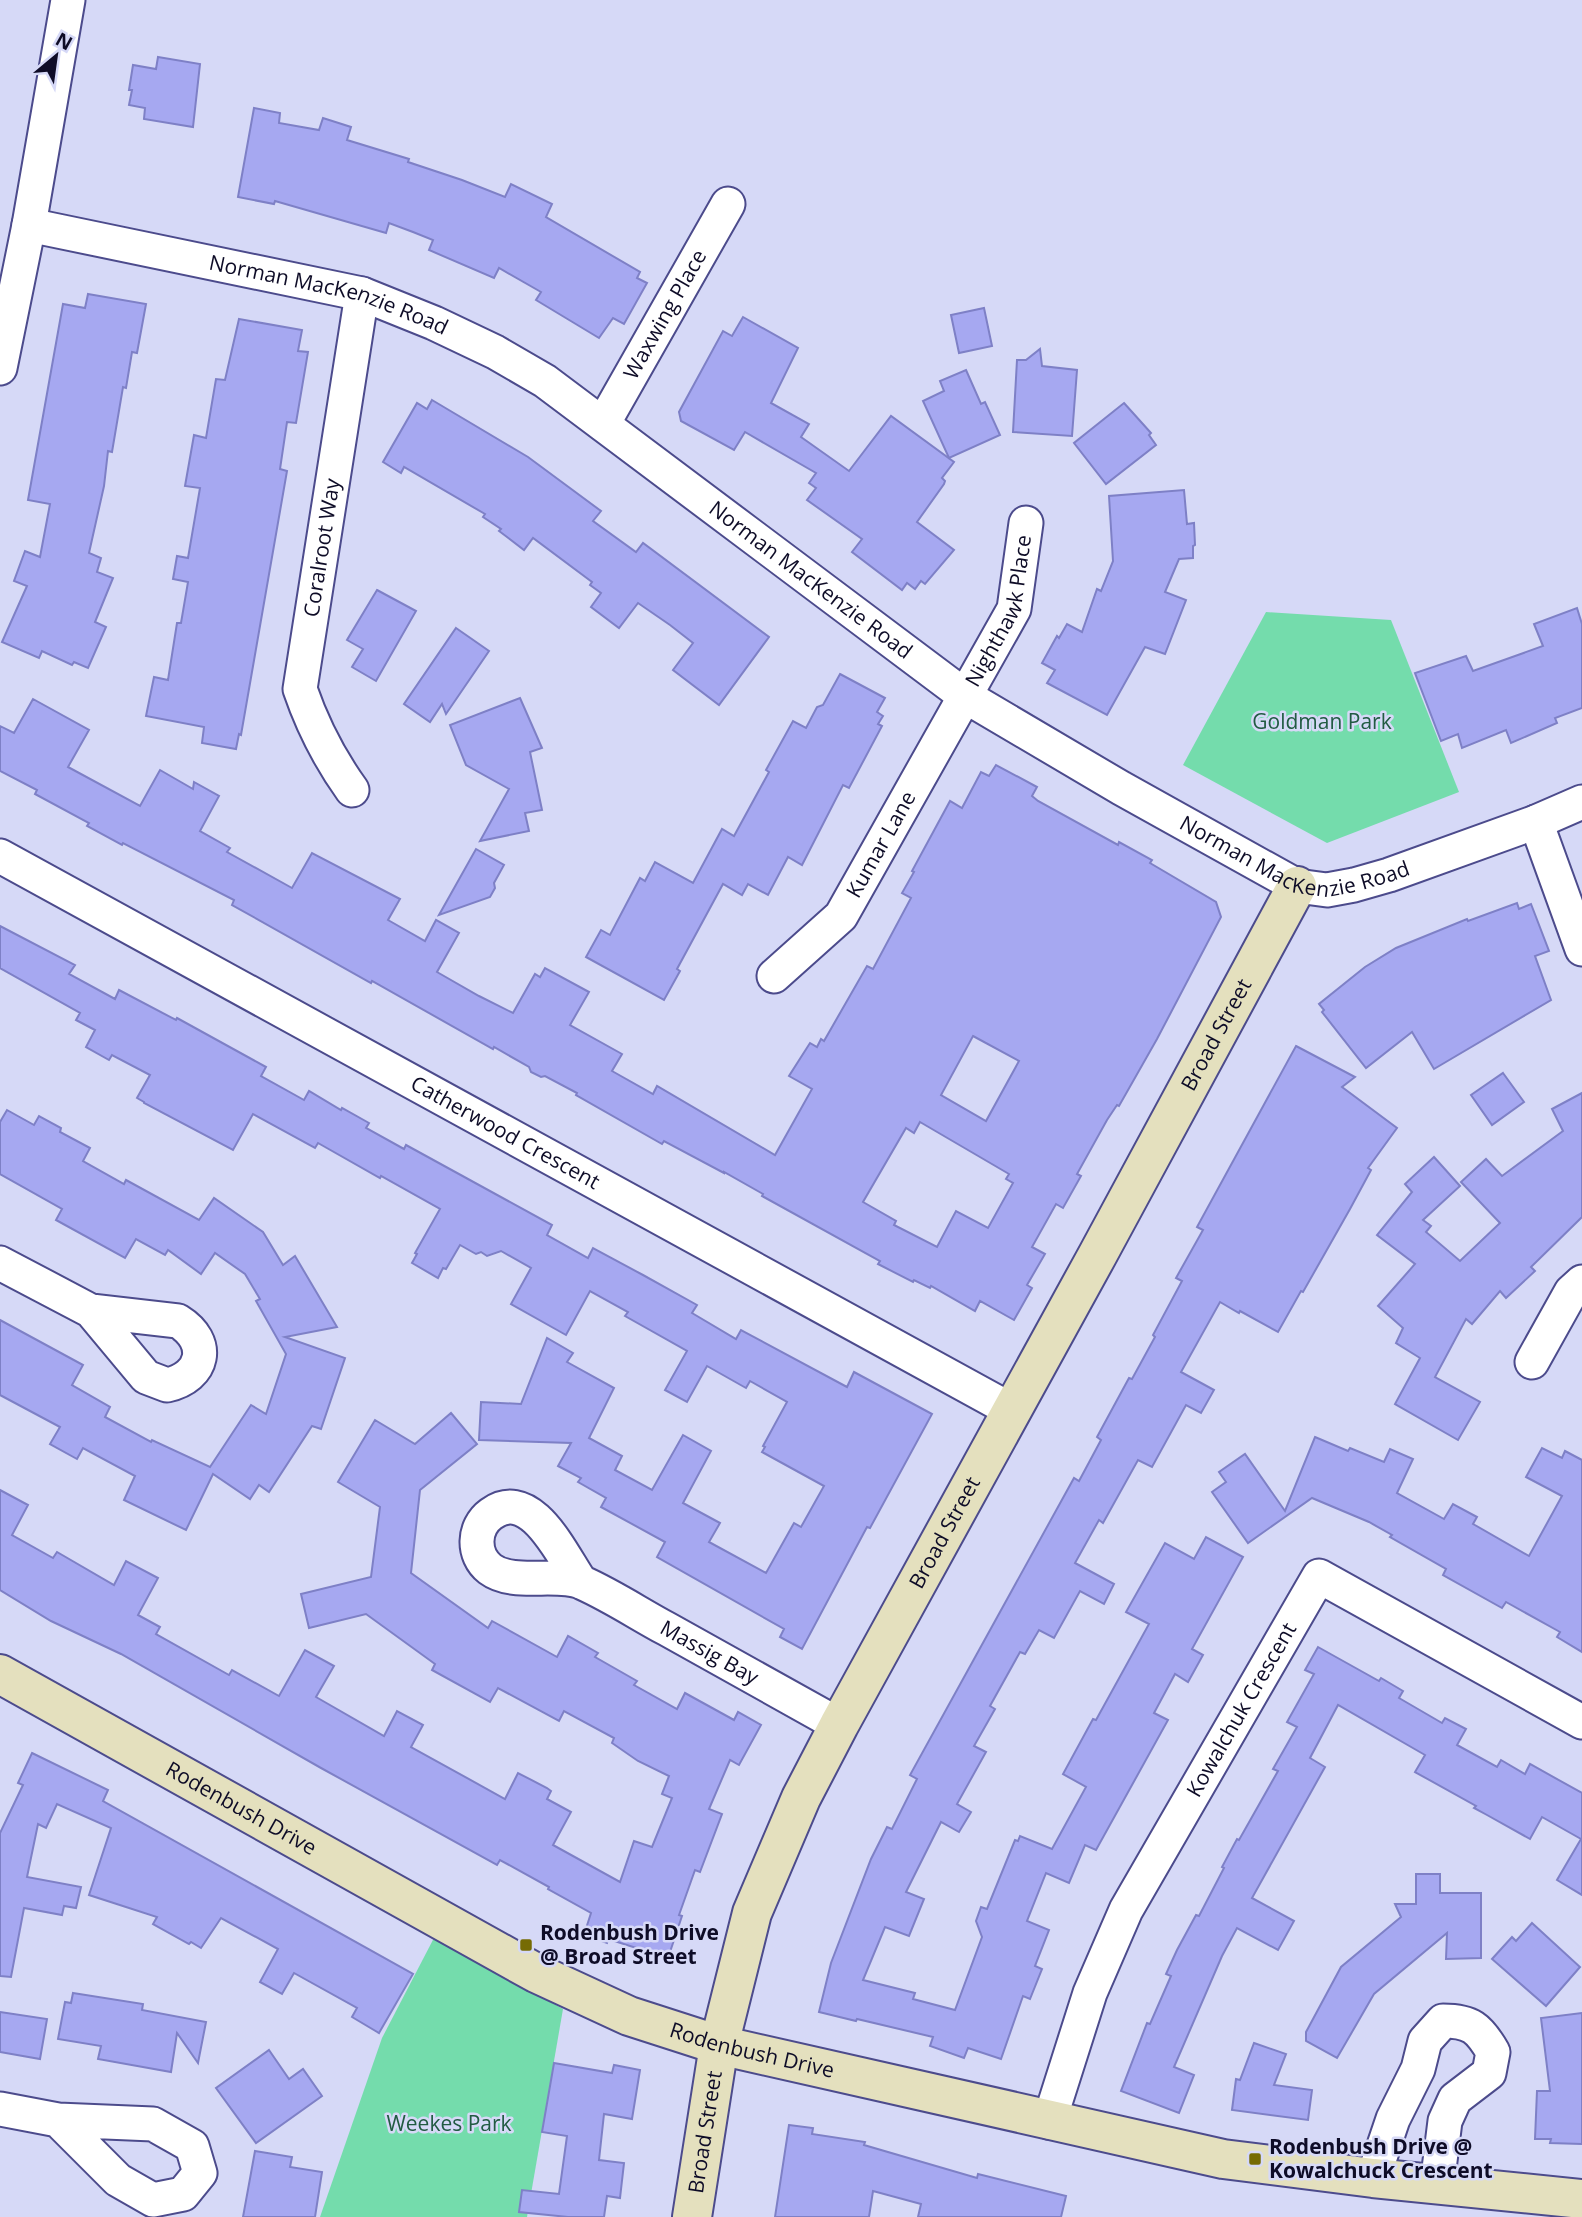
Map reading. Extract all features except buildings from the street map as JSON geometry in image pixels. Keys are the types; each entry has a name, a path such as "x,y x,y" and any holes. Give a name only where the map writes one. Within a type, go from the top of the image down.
{"street":[{"path":"0,368 29,225 68,0"},
{"name":"Waxwing Place","path":"603,424 728,204"},
{"name":"Norman MacKenzie Road","path":"29,225 362,294 434,323 495,352 545,381 965,696 1121,788 1297,886 1326,890 1389,875 1536,822 1582,802"},
{"name":"Coralroot Way","path":"352,790 330,760 313,726 300,690 362,294"},
{"name":"Nighthawk Place","path":"965,696 1014,609 1026,523"},
{"name":"Kumar Lane","path":"774,976 841,916 965,696"},
{"path":"1536,822 1582,949"},
{"name":"Catherwood Crescent","path":"0,856 1011,1410"},
{"name":"Broad Street","path":"692,2217 719,2045 752,1913 801,1798 1297,886"},
{"path":"0,1263 91,1311"},
{"path":"1531,1362 1571,1292 1582,1282"},
{"name":"Kowalchuk Crescent","path":"1049,2122 1090,1993 1126,1910 1320,1576 1582,1721"},
{"name":"Massig Bay","path":"580,1581 839,1725"},
{"name":"Rodenbush Drive","path":"0,1674 536,1973 629,2016 719,2045 1049,2122 1223,2159 1373,2178 1582,2199"},
{"path":"1373,2178 1392,2119 1418,2069 1425,2041 1443,2021 1460,2021 1482,2032 1493,2052 1489,2073 1455,2099 1445,2122 1437,2185"},
{"path":"0,2109 58,2120"}],"green space":[{"name":"Goldman Park","path":"1266,612 1391,620 1459,792 1327,843 1183,765"},
{"name":"Weekes Park","path":"435,1936 563,2009 527,2217 320,2217 382,2038"}],"place":[{"name":"Rodenbush Drive @ Broad Street","path":"526,1945"},
{"name":"Rodenbush Drive @ Kowalchuck Crescent","path":"1255,2159"}]}
